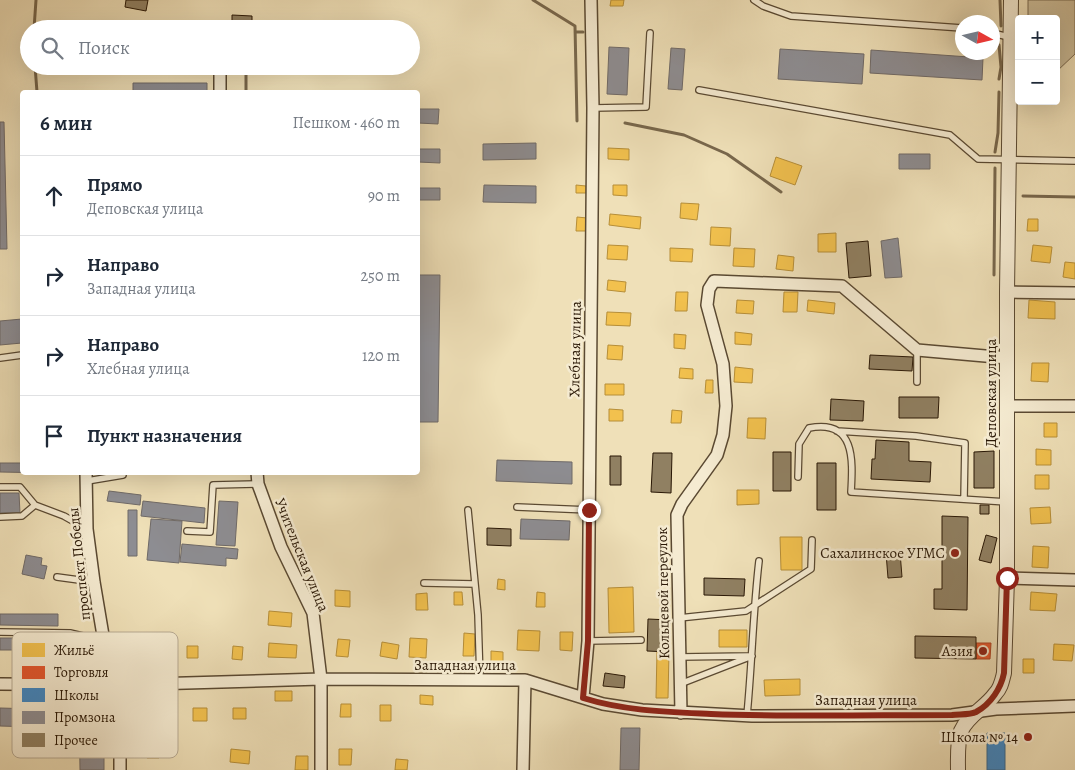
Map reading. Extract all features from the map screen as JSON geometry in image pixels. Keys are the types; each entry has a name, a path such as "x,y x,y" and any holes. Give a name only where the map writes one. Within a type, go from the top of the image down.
{"street":[{"name":"Хлебная улица","path":"583,698 588,641 593,108 591,0"},
{"name":"Деповская улица","path":"958,770 960,734 965,724 975,712 995,695 1002,684 1004,673 1007,578 1007,292 1011,0"},
{"path":"220,75 220,90"},
{"name":"Кольцевой переулок","path":"681,712 677,515 682,504 718,455 723,435 726,406 723,364 707,305 708,289 714,281 842,286 917,350"},
{"path":"1007,292 1075,293"},
{"path":"917,350 1008,358"},
{"path":"1008,406 1075,406"},
{"name":"проспект Победы","path":"86,477 88,528 94,582 102,632"},
{"name":"Учительская улица","path":"257,478 281,547 313,613 321,679 321,770"},
{"path":"1007,578 1075,580"},
{"name":"Западная улица","path":"178,683 321,679 525,680 603,704 642,710 747,715 952,715 996,709 1075,706"},
{"path":"523,770 525,680"}],"lane":[{"path":"754,0 763,6 791,16 955,28"},
{"path":"593,108 646,107 650,33"},
{"path":"1000,35 1011,38"},
{"path":"699,90 950,136 978,159 1075,160"},
{"path":"917,350 917,382"},
{"path":"0,358 20,355"},
{"path":"798,477 799,444 809,428 823,426 837,431 916,436 965,443 964,499"},
{"path":"837,431 848,441 853,465 851,492 1007,502"},
{"path":"86,477 123,475"},
{"path":"187,532 210,532 214,485 257,478"},
{"path":"0,487 20,487 34,504 88,528"},
{"path":"0,517 22,516 34,504"},
{"path":"517,507 589,510"},
{"path":"468,510 478,615 480,680"},
{"path":"679,618 746,611 811,569 812,540"},
{"path":"747,715 759,561"},
{"path":"57,577 94,582"},
{"path":"424,583 475,584"},
{"path":"588,641 641,640"},
{"path":"680,657 752,656"},
{"path":"680,684 752,656"}],"shaded area":[{"path":"1028,0 1075,0 1075,54 1060,68 1060,15 1028,15"}],"building: Жильё":[{"path":"611,0 624,0 623,6 610,6"},
{"path":"608,148 629,149 629,160 608,159"},
{"path":"776,157 802,166 795,185 770,176"},
{"path":"576,185 586,186 586,193 576,193"},
{"path":"613,185 627,185 627,196 613,195"},
{"path":"681,203 699,204 697,220 680,218"},
{"path":"610,214 641,217 640,229 609,225"},
{"path":"577,217 587,218 586,231 576,231"},
{"path":"1028,219 1038,219 1038,231 1027,231"},
{"path":"711,227 731,228 730,246 710,245"},
{"path":"836,233 836,252 818,252 818,234"},
{"path":"608,245 628,246 627,260 607,259"},
{"path":"1033,245 1052,247 1050,263 1031,261"},
{"path":"670,248 693,249 692,262 670,261"},
{"path":"734,248 755,249 754,267 733,266"},
{"path":"778,255 794,257 793,271 776,269"},
{"path":"1065,262 1075,263 1075,279 1063,277"},
{"path":"608,280 626,282 625,292 607,290"},
{"path":"676,292 688,292 687,311 675,311"},
{"path":"784,292 798,292 797,312 783,312"},
{"path":"737,300 754,301 753,314 736,313"},
{"path":"808,300 835,303 834,314 807,311"},
{"path":"1029,300 1055,302 1055,319 1028,318"},
{"path":"607,312 631,313 630,326 606,325"},
{"path":"735,332 752,334 751,345 735,344"},
{"path":"674,334 686,335 685,349 674,348"},
{"path":"608,345 623,346 622,360 607,359"},
{"path":"1032,363 1049,363 1048,382 1031,381"},
{"path":"735,367 753,369 752,383 734,382"},
{"path":"680,368 693,369 693,379 679,378"},
{"path":"706,380 713,380 713,393 705,393"},
{"path":"605,384 624,384 624,395 605,395"},
{"path":"609,409 623,410 623,421 609,421"},
{"path":"672,410 682,411 681,423 671,423"},
{"path":"748,418 766,418 765,439 747,438"},
{"path":"1044,423 1057,423 1057,437 1044,437"},
{"path":"1036,449 1051,450 1051,465 1036,465"},
{"path":"1035,475 1049,475 1049,489 1035,489"},
{"path":"737,490 759,490 759,504 737,505"},
{"path":"1050,507 1051,523 1031,524 1030,508"},
{"path":"780,537 802,537 802,570 781,570"},
{"path":"1033,546 1049,547 1048,568 1032,567"},
{"path":"498,579 505,580 505,590 497,589"},
{"path":"633,587 634,632 609,633 608,588"},
{"path":"335,590 350,591 350,607 335,606"},
{"path":"454,592 462,592 463,605 454,605"},
{"path":"537,592 545,593 545,607 536,607"},
{"path":"1031,592 1057,594 1055,611 1030,610"},
{"path":"427,593 428,610 416,610 416,594"},
{"path":"269,611 292,613 291,627 268,625"},
{"path":"518,630 540,631 539,651 517,650"},
{"path":"719,630 747,630 747,647 719,647"},
{"path":"560,632 573,632 572,651 560,650"},
{"path":"464,633 475,634 474,656 463,656"},
{"path":"410,638 427,639 426,658 409,657"},
{"path":"338,639 350,640 348,657 336,656"},
{"path":"382,642 399,645 397,659 380,656"},
{"path":"269,643 297,645 296,658 268,657"},
{"path":"1054,644 1074,645 1072,661 1053,660"},
{"path":"187,646 198,646 198,658 187,658"},
{"path":"233,646 243,647 242,660 232,659"},
{"path":"491,651 503,652 503,666 491,666"},
{"path":"657,651 669,652 668,698 656,698"},
{"path":"1023,659 1034,659 1034,673 1023,673"},
{"path":"800,679 800,695 765,696 764,680"},
{"path":"275,691 292,691 292,701 275,701"},
{"path":"420,695 433,696 433,705 420,704"},
{"path":"341,704 351,704 351,717 340,717"},
{"path":"380,705 391,705 391,721 380,721"},
{"path":"193,708 207,708 207,721 193,721"},
{"path":"233,708 246,708 246,719 233,719"},
{"path":"231,749 250,751 249,764 230,762"},
{"path":"339,749 352,749 351,765 339,765"},
{"path":"296,756 308,756 308,770 295,770"},
{"path":"396,759 408,760 407,770 395,770"}],"building: Торговля":[{"name":"Азия","path":"976,643 991,643 990,659 976,659"}],"building: Школы":[{"path":"987,733 1005,733 1005,770 987,770"}],"building: Промзона":[{"path":"609,47 629,48 627,95 607,94"},
{"path":"671,48 685,49 682,90 668,89"},
{"path":"780,49 864,54 862,84 778,79"},
{"path":"871,50 955,56 955,60 983,60 982,80 870,73"},
{"path":"133,83 207,83 207,90 133,90"},
{"path":"420,109 439,109 438,124 420,123"},
{"path":"0,122 4,122 7,249 0,249"},
{"path":"536,143 536,159 483,160 483,144"},
{"path":"420,149 440,149 440,163 420,162"},
{"path":"899,154 930,154 930,169 899,169"},
{"path":"484,185 536,186 536,203 483,202"},
{"path":"420,188 440,188 440,200 420,200"},
{"path":"898,238 902,277 885,278 881,241"},
{"path":"420,275 440,275 438,422 420,422"},
{"path":"20,319 20,343 0,345 0,321"},
{"path":"497,460 572,462 572,484 496,481"},
{"path":"0,463 20,463 20,472 0,472"},
{"path":"109,491 141,495 140,505 107,501"},
{"path":"0,493 19,493 20,513 0,513"},
{"path":"143,501 205,508 204,523 141,516"},
{"path":"219,501 238,502 235,546 216,545"},
{"path":"128,510 137,510 137,556 128,556"},
{"path":"151,519 182,521 179,563 147,560"},
{"path":"521,519 570,521 569,540 520,539"},
{"path":"182,544 238,549 237,559 226,558 226,566 180,562"},
{"path":"26,555 42,558 41,565 47,566 44,579 22,574"},
{"path":"0,614 58,614 58,626 0,625"},
{"path":"0,638 12,638 12,650 0,650"},
{"path":"0,708 12,708 12,726 0,726"},
{"path":"621,728 640,728 639,770 620,770"},
{"path":"80,758 104,758 104,770 80,770"}],"building: Прочее":[{"path":"126,0 148,0 146,11 125,7"},
{"path":"232,15 252,16 252,20 232,20"},
{"path":"868,241 871,276 849,278 846,243"},
{"path":"870,355 913,357 912,371 869,369"},
{"path":"899,397 939,397 938,418 899,418"},
{"path":"831,399 864,401 863,421 830,420"},
{"path":"876,440 909,442 909,461 931,462 930,482 871,479 872,459 875,459"},
{"path":"994,451 994,488 974,488 974,452"},
{"path":"773,452 791,452 791,491 773,491"},
{"path":"653,453 672,453 671,493 651,492"},
{"path":"610,456 621,456 621,485 610,485"},
{"path":"817,463 836,463 836,510 817,510"},
{"path":"980,505 989,505 989,514 980,514"},
{"name":"Сахалинское УГМС","path":"942,516 968,517 967,610 934,609 934,589 942,589"},
{"path":"487,528 511,529 511,546 487,545"},
{"path":"986,535 997,538 991,563 979,560"},
{"path":"900,552 902,577 888,578 886,553"},
{"path":"704,578 745,579 744,596 704,595"},
{"path":"648,619 670,620 669,652 647,651"},
{"path":"915,636 976,637 976,659 915,658"},
{"path":"605,673 625,676 624,688 603,686"}],"waterway":[{"path":"35,20 36,0"},
{"path":"533,0 575,26 577,121"},
{"path":"1000,0 1001,26"},
{"path":"575,32 583,32"},
{"path":"999,79 1000,56"},
{"path":"36,75 37,90"},
{"path":"246,75 246,90"},
{"path":"995,152 998,133 999,92"},
{"path":"625,123 684,135 727,154 781,192"},
{"path":"994,275 995,168"},
{"path":"1023,196 1075,197"}],"place":[{"name":"Сахалинское УГМС","path":"955,553"},
{"name":"Азия","path":"983,651"},
{"name":"Школа № 14","path":"1028,737"}],"route":[{"path":"589,510 588,641 583,698 603,704 642,710 752,716 952,715 975,712 995,695 1002,684 1007,578"}]}
